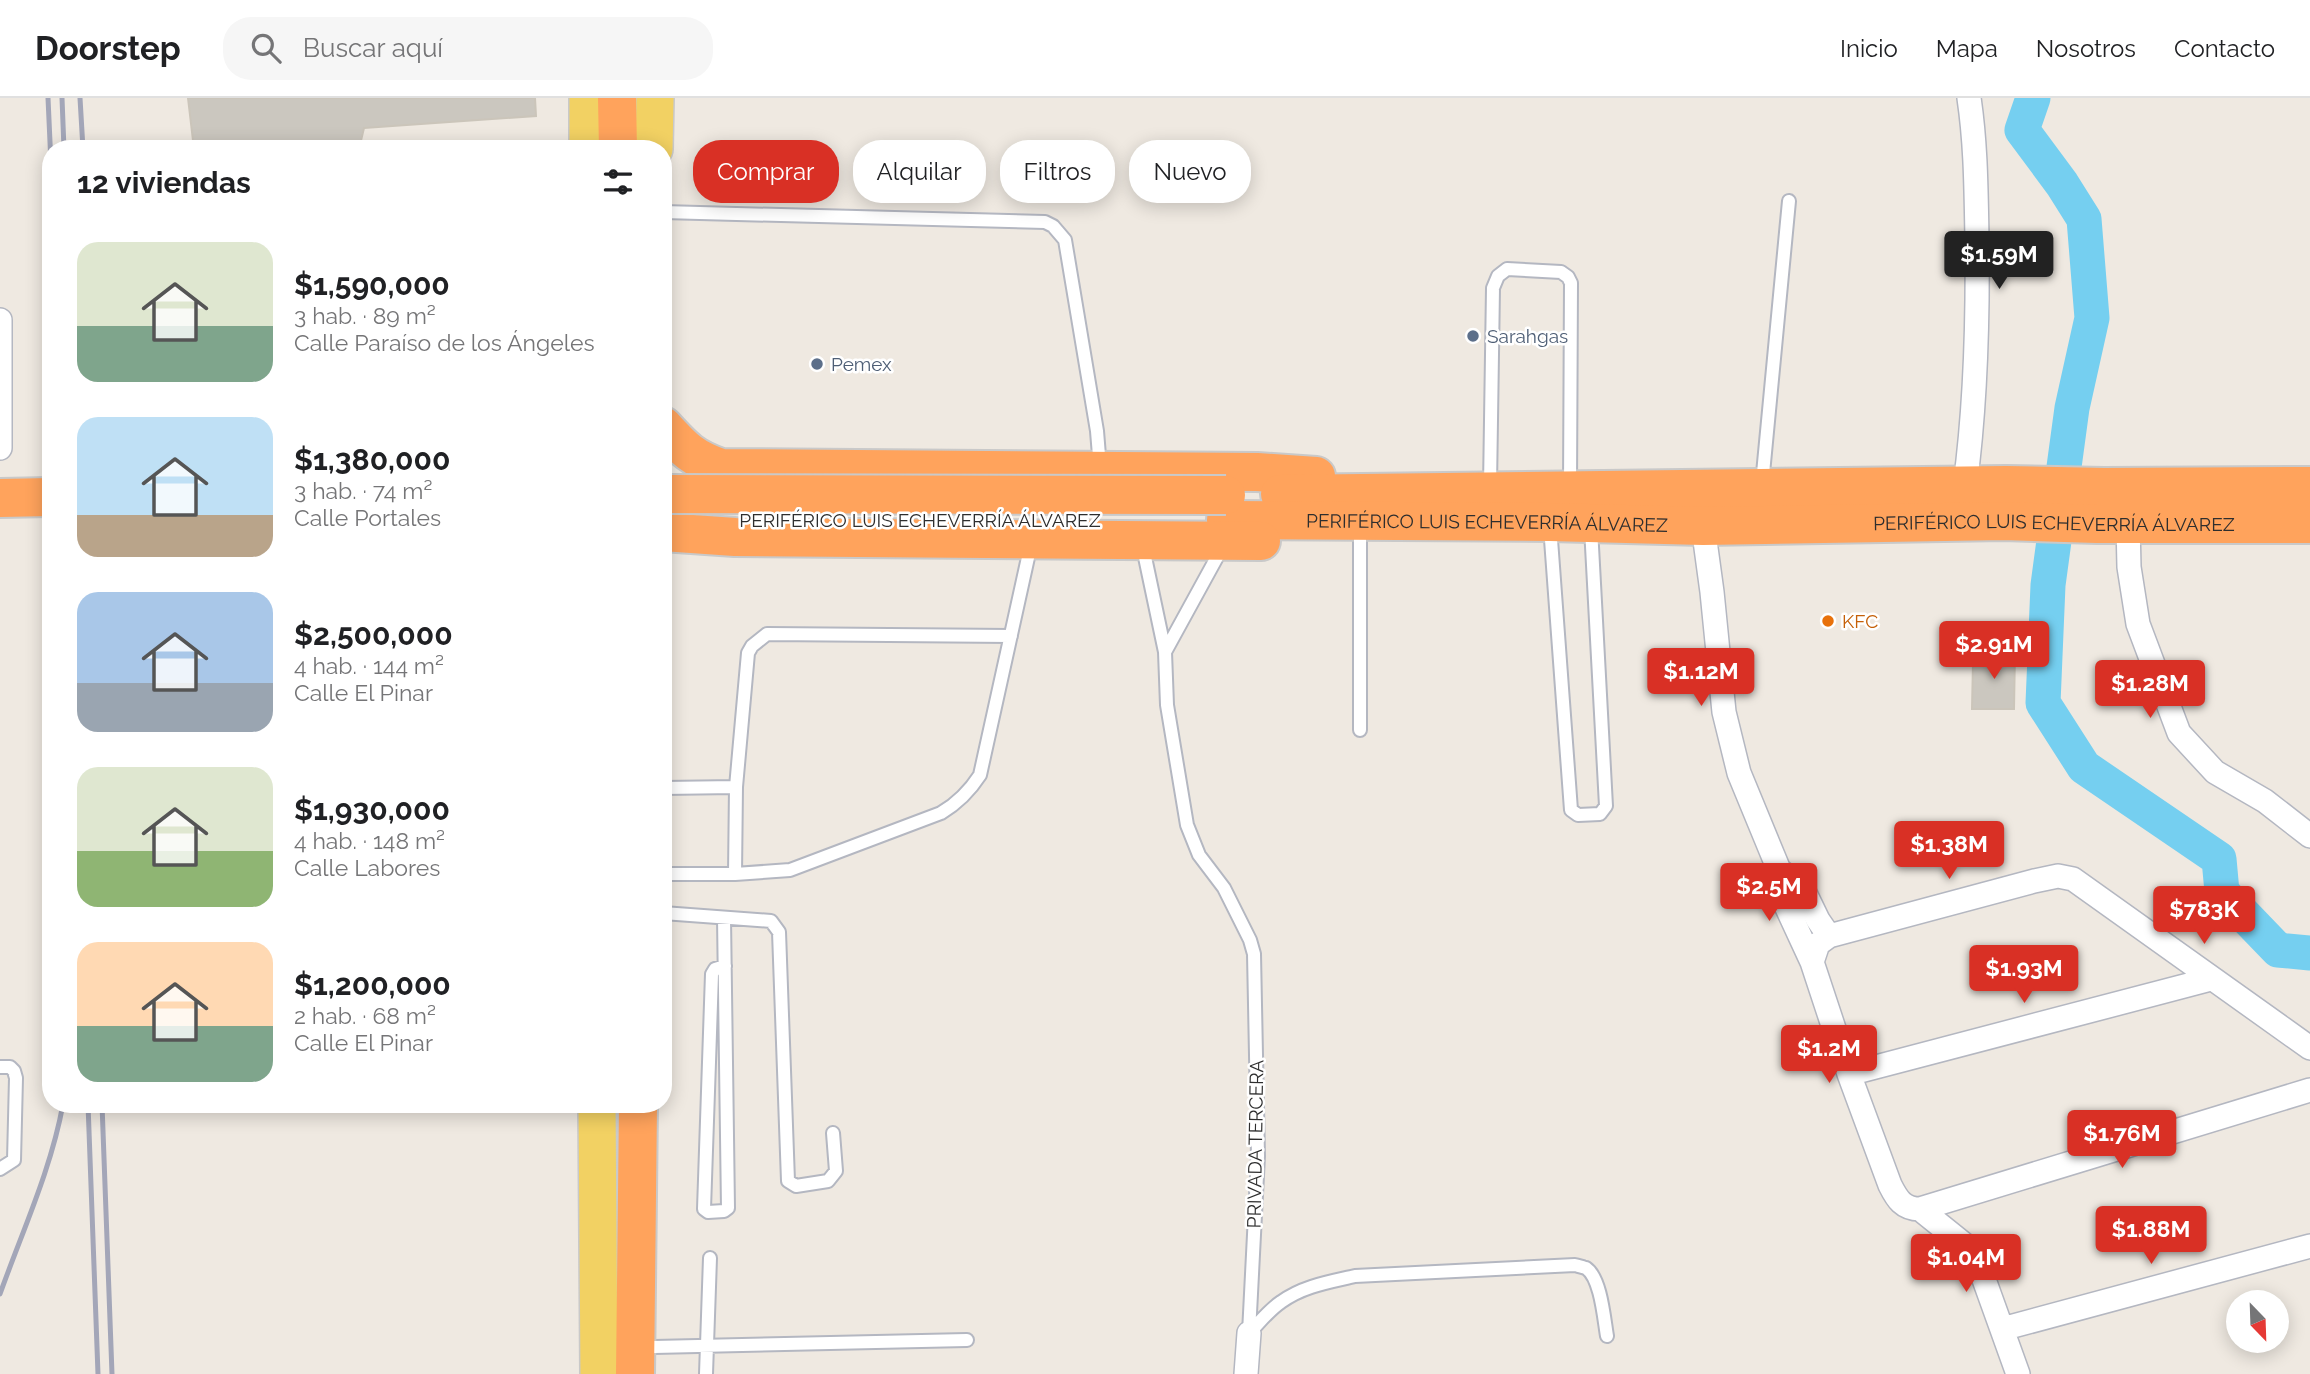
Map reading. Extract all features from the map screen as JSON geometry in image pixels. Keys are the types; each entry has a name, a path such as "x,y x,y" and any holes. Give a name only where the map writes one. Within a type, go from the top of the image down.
{"highway":[{"path":"617,98 618,140"},
{"path":"672,436 698,460 721,468 1257,472 1307,474 1361,493"},
{"path":"672,500 721,468"},
{"path":"721,468 713,482 710,498 714,514 722,527 735,537"},
{"name":"PERIFÉRICO LUIS ECHEVERRÍA ÁLVAREZ","path":"672,494 1226,518 1361,493 1965,485 2005,503 2112,524 2310,524"},
{"name":"PERIFÉRICO LUIS ECHEVERRÍA ÁLVAREZ","path":"672,519 1226,518 1703,526 2005,503 2104,487 2310,486"},
{"path":"0,498 42,497"},
{"path":"672,533 735,537 1142,540 1226,518 1360,540 1384,536 1428,521"},
{"path":"0,521 42,521"},
{"path":"614,1374 615,1113"},
{"path":"638,1113 647,1365"}],"main road":[{"path":"588,140 589,98"},
{"path":"654,140 655,98"},
{"path":"597,1113 599,1374"},
{"path":"647,1365 656,1113"}],"street":[{"path":"1965,485 1978,321 1975,136 1969,98"},
{"path":"0,320 0,448"},
{"path":"2112,524 2129,567 2138,624 2179,733 2215,772 2265,802 2310,836"},
{"path":"1703,526 1724,712 1739,773 1779,870 1781,895 1812,962 1849,1074 1897,1199 1911,1209 1920,1209 2310,1090"},
{"path":"1779,870 1802,887 1829,936"},
{"path":"1812,962 1818,944 1829,936 2058,876 2073,879 2310,1048"},
{"path":"1849,1074 2211,979"},
{"path":"1920,1209 1966,1247 1977,1260 2018,1374"},
{"path":"2002,1329 2310,1246"},
{"path":"1246,1374 1249,1333"}],"lane":[{"path":"1762,488 1789,201"},
{"path":"672,212 1045,222 1053,226 1065,240 1097,431 1100,471"},
{"path":"1490,491 1493,288 1498,276 1507,269 1562,272 1571,283 1570,491"},
{"path":"1165,652 1226,518"},
{"path":"1550,522 1571,810 1578,815 1600,814 1606,806 1590,523"},
{"path":"672,874 773,872 808,864 941,813 970,791 981,775 1032,539"},
{"path":"1142,540 1165,652"},
{"path":"1360,540 1360,730"},
{"path":"734,874 736,787 748,653 752,646 767,634 1011,636"},
{"name":"PRIVADA TERCERA","path":"1165,652 1167,705 1186,825 1199,855 1224,888 1250,940 1254,954 1258,1156 1249,1333"},
{"path":"672,788 736,787"},
{"path":"672,914 771,922 779,932 790,1184 796,1186 828,1181 834,1175 834,1133"},
{"path":"724,918 728,1208 724,1212 708,1212 704,1209 712,974 715,969 724,966"},
{"path":"0,1067 10,1067 16,1078 14,1160 0,1169"},
{"path":"706,1374 710,1258"},
{"path":"1249,1333 1280,1302 1301,1290 1355,1276 1575,1265 1586,1268 1592,1275 1600,1293 1607,1336"},
{"path":"647,1365 707,1345 967,1340"}],"building":[{"path":"188,98 535,98 536,116 364,128 361,140 193,140"},
{"path":"1984,651 2015,652 2014,709 1972,709 1973,662"}],"waterway":[{"path":"2033,98 2022,130 2084,219 2092,318 2072,408 2048,585 2043,703 2084,767 2219,859 2222,892 2278,950 2310,953"}],"railway":[{"path":"48,98 50,140"},
{"path":"62,98 64,140"},
{"path":"80,98 82,140"},
{"path":"0,1294 44,1177 61,1113"},
{"path":"88,1113 98,1374"},
{"path":"102,1113 112,1374"}],"place":[{"name":"Sarahgas","path":"1473,336"},
{"name":"Pemex","path":"817,364"},
{"name":"KFC","path":"1828,621"}]}
